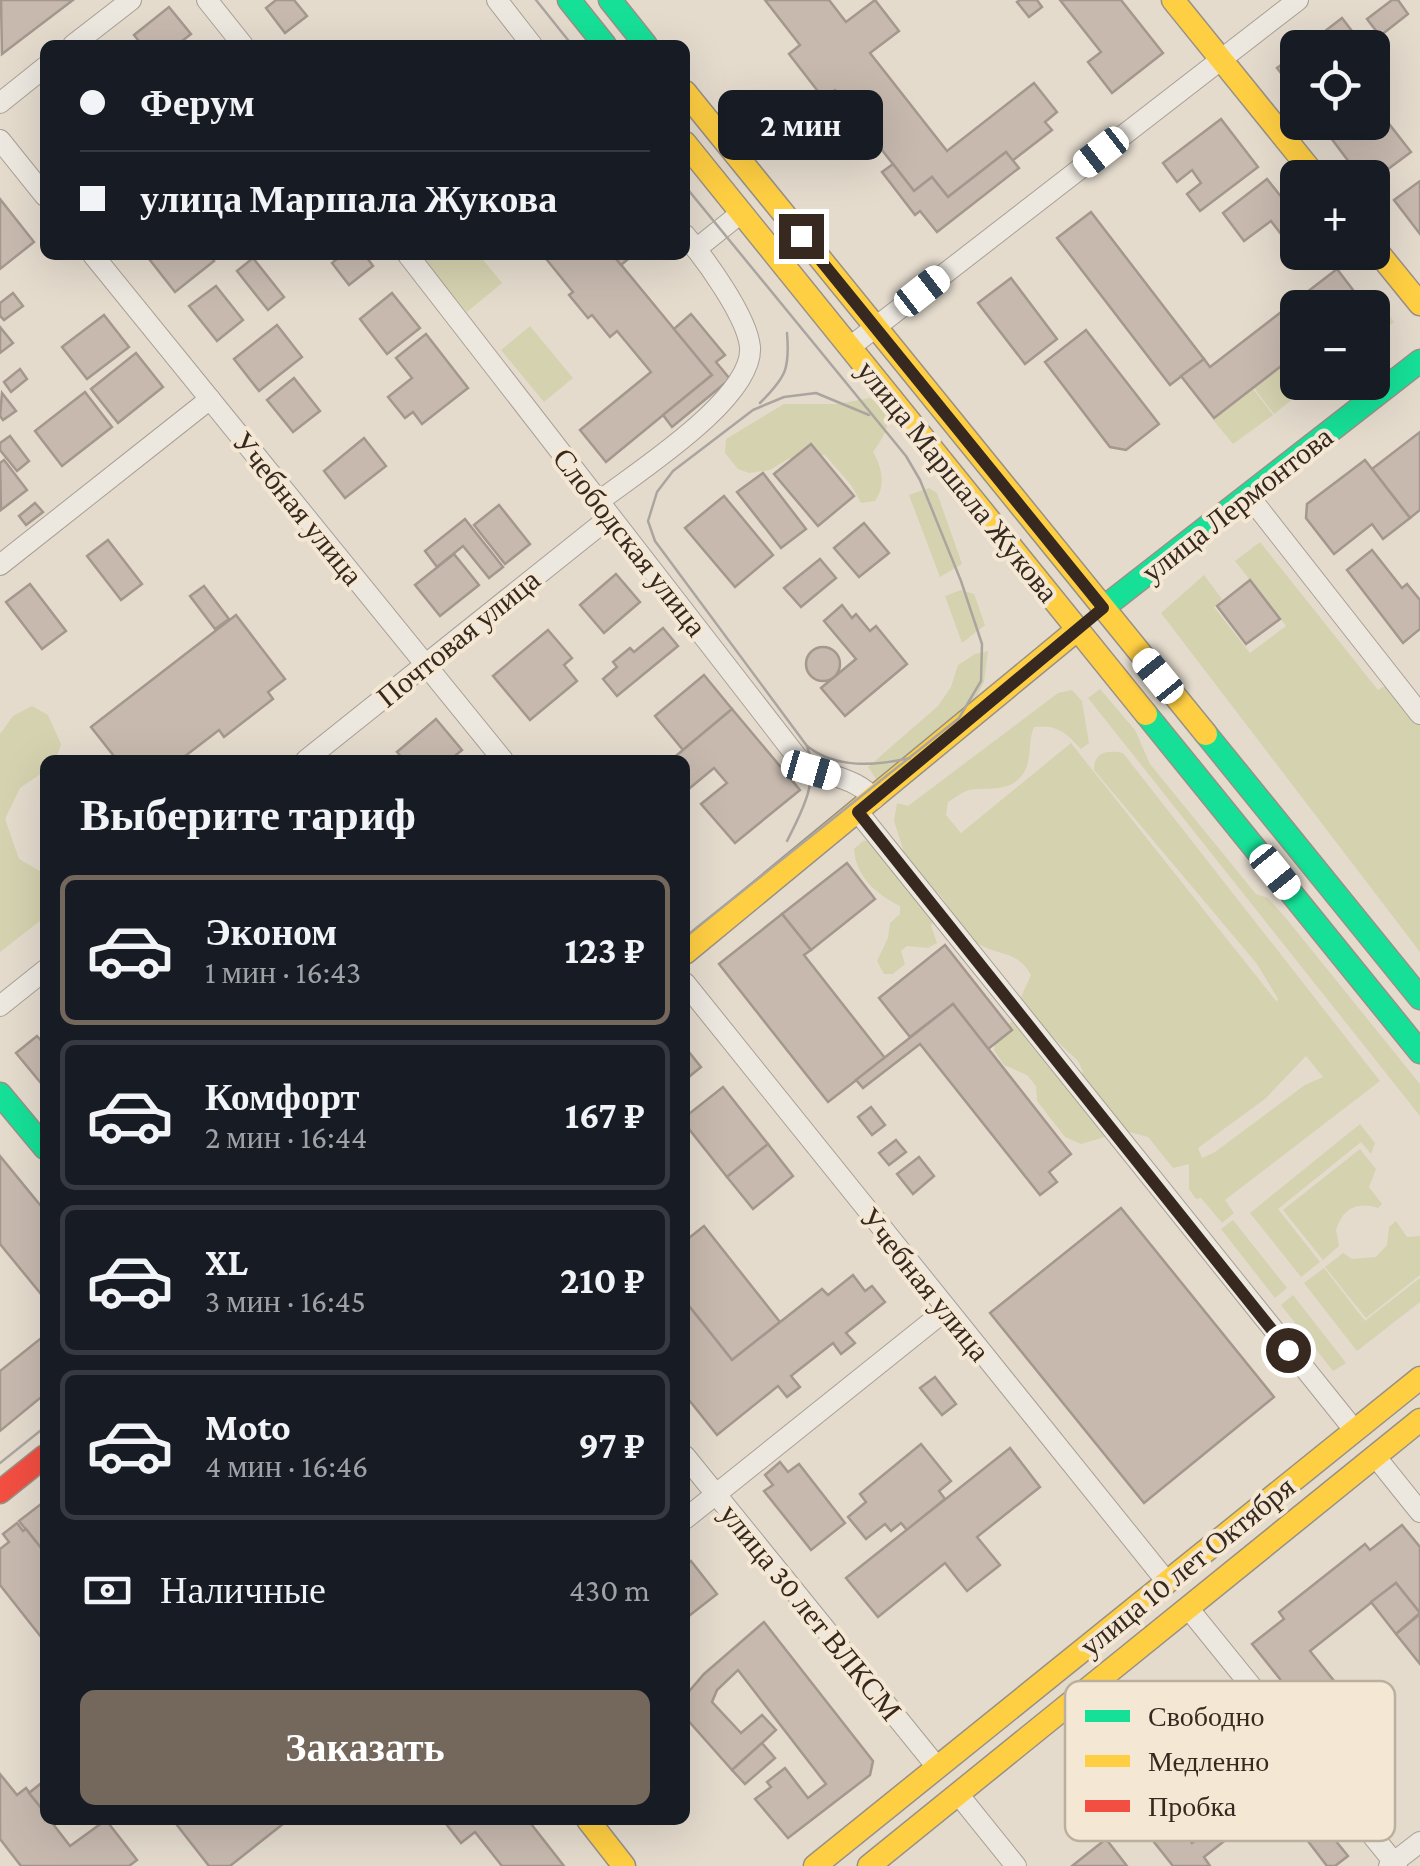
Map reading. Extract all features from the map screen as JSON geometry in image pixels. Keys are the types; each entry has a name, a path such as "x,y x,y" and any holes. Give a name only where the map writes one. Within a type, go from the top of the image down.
{"main road":[{"path":"569,0 601,40"},
{"path":"610,0 642,40"},
{"path":"1173,0 1302,160"},
{"name":"улица Маршала Жукова","path":"690,98 1420,998"},
{"name":"улица Маршала Жукова","path":"690,150 1420,1052"},
{"path":"1390,267 1420,304"},
{"name":"улица Лермонтова","path":"690,950 1103,608 1420,361"},
{"path":"0,1094 40,1142"},
{"name":"улица 10 лет Октября","path":"814,1866 1420,1378"},
{"name":"улица 10 лет Октября","path":"1098,1681 1420,1420"},
{"path":"0,1492 40,1460"},
{"name":"улица 10 лет Октября","path":"869,1866 1065,1707"},
{"path":"592,1825 624,1866"}],"street":[{"path":"79,40 131,0"},
{"path":"207,0 238,40"},
{"path":"496,0 528,40"},
{"path":"850,347 1298,0"},
{"path":"0,102 40,71"},
{"path":"0,140 40,190"},
{"path":"691,242 742,213"},
{"name":"Почтовая улица","path":"312,755 425,664 723,405 747,372 750,346 732,302 691,242"},
{"name":"Учебная улица","path":"97,260 500,755"},
{"name":"Слободская улица","path":"412,260 797,757 811,770 859,784 866,806 1355,1431"},
{"path":"0,565 210,400"},
{"path":"1248,495 1420,714"},
{"path":"0,1006 40,974"},
{"name":"Учебная улица","path":"690,989 1167,1582"},
{"path":"690,1515 946,1310"},
{"path":"1375,1456 1420,1512"},
{"name":"улица 30 лет ВЛКСМ","path":"690,1462 937,1768"},
{"path":"1188,1608 1247,1681"},
{"path":"958,1794 1016,1866"},
{"path":"1375,1841 1394,1865 1420,1842"}],"shaded area":[{"path":"424,260 483,260 502,283 467,312"},
{"path":"530,326 573,378 544,402 501,350"},
{"path":"1279,368 1280,400 1292,400 1274,414 1254,388"},
{"path":"1253,389 1273,415 1233,444 1213,420"},
{"path":"870,398 887,417 886,430 873,452 882,477 875,501 861,503 825,455 788,459 770,470 749,473 738,469 725,453 726,439 784,404 837,404"},
{"path":"929,488 937,493 962,564 940,577 909,495"},
{"path":"1260,542 1378,690 1388,684 1420,724 1420,952 1161,613 1204,575 1222,599 1214,607 1250,653 1286,626 1235,561"},
{"path":"961,590 974,594 985,625 962,643 945,596"},
{"path":"988,651 984,682 973,704 881,786 868,767 938,706 951,687 958,665"},
{"path":"1100,689 1135,730 1150,764 1256,894 1268,898 1285,917 1420,1084 1420,1116 1088,698"},
{"path":"1072,690 1082,701 1089,743 1081,749 1060,731 1034,727 1028,763 1018,780 1005,787 964,792 948,802 946,815 961,833 1071,743 1277,1002 1257,964 1094,770 1096,759 1103,753 1123,753 1380,1081 1225,1200 1234,1213 1222,1223 1189,1189 1189,1164 1173,1168 1148,1137 1126,1131 1081,1144 1065,1137 1037,1101 1036,1086 1027,1075 1004,1065 994,1050 996,1030 1014,1021 1025,1028 1042,1059 1067,1067 1078,1078 1083,1072 1078,1061 1043,1028 1021,997 1031,975 1025,967 1013,957 970,938 922,874 903,877 934,919 931,926 937,943 928,948 907,946 901,951 905,964 893,974 884,974 877,961 890,923 900,914 900,906 869,884 854,849 863,841 873,840 892,859 903,849 894,821 897,803 908,806 1058,693","holes":["1306,1056 1323,1077 1305,1085 1202,1158 1198,1148 1265,1099"]},
{"path":"32,706 48,715 61,744 58,755 40,755 40,774 20,788 5,819 19,859 40,871 40,921 0,952 0,734 13,716"},
{"path":"1360,1124 1375,1143 1371,1154 1361,1142 1278,1209 1320,1262 1301,1277 1250,1213"},
{"path":"1360,1149 1376,1169 1369,1187 1382,1204 1378,1208 1357,1206 1346,1212 1336,1230 1339,1246 1323,1260 1283,1210"},
{"path":"1233,1220 1287,1288 1275,1298 1221,1229"},
{"path":"1396,1221 1407,1237 1420,1236 1420,1275 1366,1318 1325,1267 1343,1253 1352,1259 1376,1257 1387,1245 1389,1227"},
{"path":"1324,1268 1365,1321 1420,1278 1420,1302 1357,1351 1304,1283"},
{"path":"1293,1295 1346,1363 1333,1371 1281,1305"}],"building":[{"path":"1,0 73,0 2,54"},
{"path":"276,0 294,0 307,16 285,33 266,8"},
{"path":"765,0 829,0 846,22 875,0 899,31 870,53 947,151 1034,83 1057,112 1045,122 1052,130 1012,161 1006,152 948,197 932,177 914,191 835,90 824,99 789,54 800,45"},
{"path":"1037,0 1042,7 1029,17 1017,2"},
{"path":"1060,0 1121,0 1163,53 1112,93 1088,62 1101,52"},
{"path":"1392,0 1398,0 1408,14 1388,30 1375,30 1367,19"},
{"path":"169,7 191,34 183,40 138,40 134,35"},
{"path":"1342,18 1351,30 1326,30"},
{"path":"1221,119 1258,167 1200,211 1187,194 1201,183 1192,170 1177,182 1163,163"},
{"path":"1390,125 1411,152 1390,168 1390,160 1348,160 1332,140 1390,140"},
{"path":"1006,152 1019,168 937,232 920,211 915,215 882,172 893,164 914,191 932,177 948,197"},
{"path":"1267,179 1280,195 1280,233 1271,221 1244,241 1223,213"},
{"path":"1420,181 1420,234 1394,200"},
{"path":"0,199 34,242 0,269"},
{"path":"1091,212 1204,359 1170,385 1057,238"},
{"path":"150,260 214,261 175,292"},
{"path":"255,260 284,297 268,310 237,271"},
{"path":"369,260 373,266 349,285 332,263"},
{"path":"547,260 617,260 712,375 606,462 580,430 651,372 617,331 610,337 592,315 588,318 569,295 573,292"},
{"path":"1338,270 1353,290 1310,290"},
{"path":"1011,278 1057,339 1025,364 978,303"},
{"path":"216,286 243,320 217,341 189,306"},
{"path":"13,293 23,306 4,320 0,303"},
{"path":"392,293 420,328 387,354 360,319"},
{"path":"1280,313 1280,367 1214,418 1181,376 1204,359 1210,367"},
{"path":"691,314 725,355 716,362 730,379 672,427 663,415 712,375 674,329"},
{"path":"104,315 129,347 87,379 62,347"},
{"path":"277,325 302,357 259,391 234,359"},
{"path":"0,327 13,343 0,353"},
{"path":"1086,330 1159,424 1126,450 1110,447 1045,362"},
{"path":"426,334 468,388 422,424 413,412 405,418 388,397 412,378 396,358"},
{"path":"136,353 163,387 118,423 91,389"},
{"path":"20,369 27,379 11,392 4,382"},
{"path":"294,378 320,411 293,432 267,400"},
{"path":"85,392 112,427 62,466 35,431"},
{"path":"2,393 16,411 3,420 0,416"},
{"path":"1420,432 1420,510 1410,518 1372,469"},
{"path":"10,436 29,461 17,471 0,450 0,443"},
{"path":"364,438 386,466 345,498 324,471"},
{"path":"811,444 854,496 818,526 774,474"},
{"path":"4,460 27,490 1,510 0,463"},
{"path":"1365,460 1410,518 1383,539 1372,524 1334,554 1306,518 1307,504"},
{"path":"763,473 806,529 781,548 737,492"},
{"path":"724,496 773,555 735,587 685,528"},
{"path":"35,503 43,512 26,525 19,516"},
{"path":"499,505 530,544 505,564 474,525"},
{"path":"465,519 503,567 489,578 463,546 437,567 425,551"},
{"path":"864,523 889,553 859,577 834,548"},
{"path":"108,540 142,584 121,600 87,556"},
{"path":"1372,550 1402,588 1407,584 1420,600 1420,629 1403,643 1347,570"},
{"path":"454,554 479,585 440,616 415,585"},
{"path":"820,559 836,578 801,607 784,588"},
{"path":"616,574 640,602 604,633 580,605"},
{"path":"1250,580 1280,619 1246,644 1217,606"},
{"path":"30,584 66,631 42,649 6,602"},
{"path":"204,586 229,619 215,629 190,596"},
{"path":"842,605 870,631 876,626 907,664 845,716 821,688 856,659 824,621"},
{"path":"236,615 285,679 268,692 273,699 224,737 219,730 186,755 113,755 91,727"},
{"path":"663,628 678,646 617,696 603,679 617,667 613,662 630,648 634,652"},
{"path":"548,630 572,658 564,665 577,681 530,720 493,676"},
{"path":"823,647 835,652 840,664 835,676 823,681 811,676 806,664 811,652"},
{"path":"704,675 732,709 683,750 655,716"},
{"path":"732,709 800,790 735,843 701,804 727,783 714,768 690,788 690,755 677,755"},
{"path":"436,719 462,750 456,755 397,752"},
{"path":"847,863 875,899 811,950 782,914"},
{"path":"782,914 811,950 804,955 885,1058 828,1102 719,964"},
{"path":"945,945 1012,1030 988,1049 953,1004 910,1037 879,998"},
{"path":"953,1004 1071,1154 1049,1172 1057,1182 1040,1195 920,1044 863,1088 856,1080"},
{"path":"37,1036 40,1039 40,1082 16,1053"},
{"path":"690,1053 701,1067 690,1076"},
{"path":"723,1087 768,1144 727,1177 690,1130 690,1113"},
{"path":"871,1107 885,1125 872,1135 858,1117"},
{"path":"896,1140 906,1152 889,1165 879,1153"},
{"path":"768,1144 793,1176 753,1209 727,1177"},
{"path":"0,1156 40,1205 40,1293 0,1244"},
{"path":"919,1157 934,1176 913,1194 897,1174"},
{"path":"1121,1208 1274,1397 1144,1503 990,1313"},
{"path":"704,1226 780,1322 732,1360 690,1307 690,1237"},
{"path":"853,1275 865,1291 872,1286 885,1302 846,1333 855,1343 841,1354 833,1343 791,1376 800,1387 787,1397 778,1386 717,1435 690,1401 690,1307 732,1360 822,1289 828,1295"},
{"path":"40,1339 40,1398 0,1431 0,1371"},
{"path":"935,1377 956,1404 942,1415 920,1388"},
{"path":"921,1444 951,1481 939,1491 945,1499 907,1530 901,1523 891,1531 885,1524 866,1539 848,1517 866,1502 860,1494"},
{"path":"1010,1448 1040,1487 977,1537 1000,1565 967,1591 945,1563 878,1617 846,1578"},
{"path":"780,1462 788,1472 799,1464 845,1523 811,1550 764,1491 773,1485 765,1475"},
{"path":"40,1505 40,1547 19,1521"},
{"path":"17,1523 40,1547 40,1636 0,1585 0,1549 9,1542 3,1534"},
{"path":"1402,1525 1420,1547 1420,1613 1396,1583 1310,1651 1334,1681 1281,1681 1252,1644 1284,1619 1279,1612 1365,1544 1370,1550"},
{"path":"690,1562 717,1594 690,1615"},
{"path":"1396,1583 1420,1613 1396,1634 1371,1602"},
{"path":"1420,1614 1420,1664 1396,1634"},
{"path":"764,1622 873,1761 870,1775 788,1838 755,1799 771,1787 767,1782 785,1768 808,1798 826,1784 738,1670 717,1690 712,1702 741,1733 762,1715 776,1730 732,1770 690,1723 690,1690"},
{"path":"762,1743 775,1758 745,1784 732,1770"},
{"path":"0,1774 17,1795 26,1788 40,1806 40,1825 54,1825 70,1846 99,1825 110,1825 137,1860 129,1866 21,1866 0,1839"},
{"path":"40,1784 40,1807 29,1793"},
{"path":"177,1825 282,1825 230,1866 209,1866"},
{"path":"447,1825 532,1825 564,1866 502,1866 475,1832 461,1843"},
{"path":"1108,1841 1127,1866 1072,1866"},
{"path":"1153,1841 1224,1841 1204,1857 1210,1866 1173,1866"},
{"path":"1308,1841 1336,1841 1348,1856 1335,1866 1327,1866"}],"tram line":[{"path":"536,0 568,40"},
{"path":"690,192 906,456 920,480 961,581 982,644 981,681 959,718 690,933"},
{"path":"760,403 784,372 787,333"},
{"path":"869,415 816,393 784,397 753,410 673,471 657,492 648,521 655,541 807,746 830,759 856,764 910,758"},
{"path":"787,841 810,782 807,746"},
{"path":"0,1463 40,1431"}],"traffic: fast":[{"path":"569,0 601,40"},
{"path":"610,0 642,40"},
{"path":"1103,608 1420,361"},
{"path":"1146,714 1420,1052"},
{"path":"1206,734 1420,998"},
{"path":"0,1094 40,1142"}],"traffic: slow":[{"path":"1173,0 1302,160"},
{"path":"690,98 1206,734"},
{"path":"690,149 1146,714"},
{"path":"1390,267 1420,304"},
{"path":"690,949 1078,629"},
{"path":"815,1866 1420,1378"},
{"path":"1098,1681 1420,1420"},
{"path":"869,1866 1065,1707"},
{"path":"592,1825 624,1866"}],"traffic: jam":[{"path":"0,1492 40,1460"}],"route":[{"path":"801,236 1103,608 858,812 1288,1350"}]}
